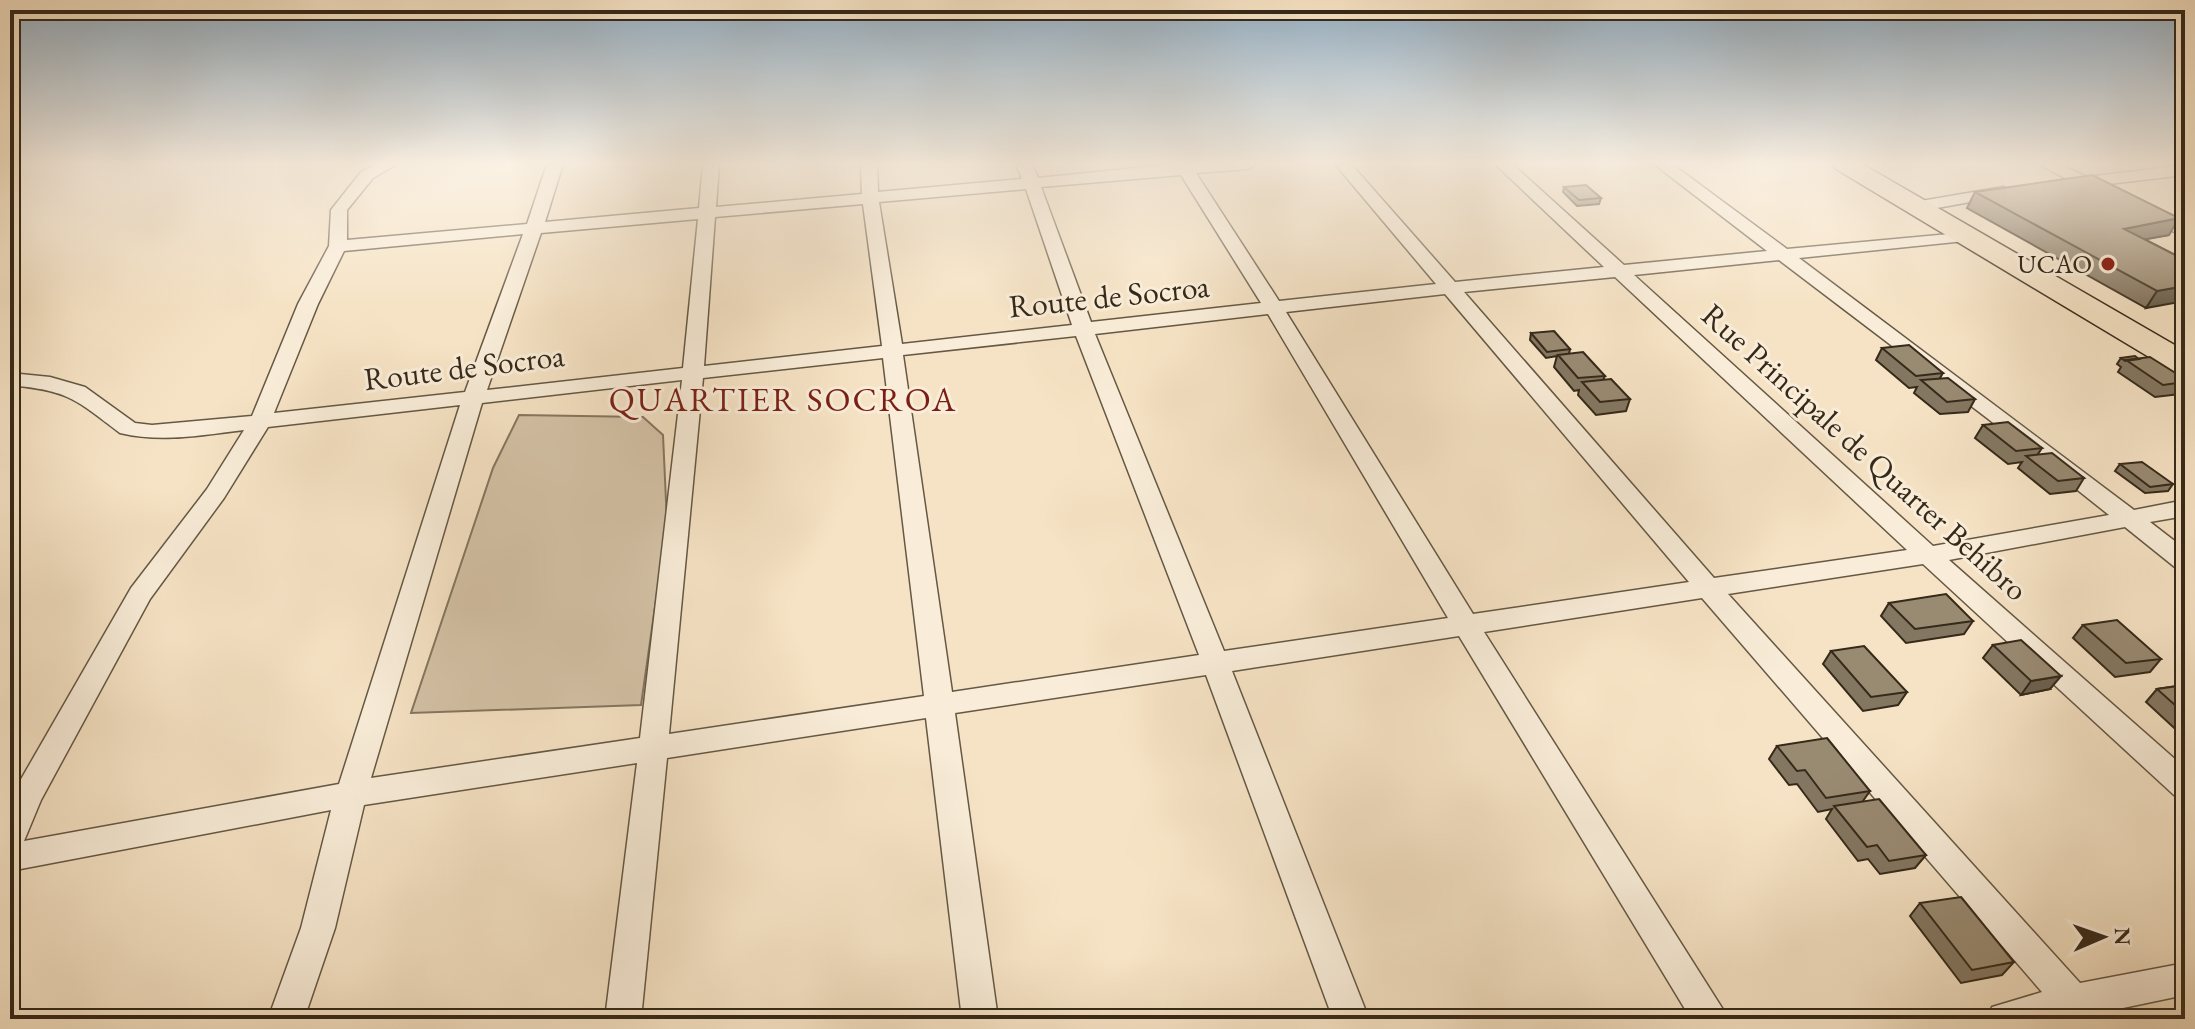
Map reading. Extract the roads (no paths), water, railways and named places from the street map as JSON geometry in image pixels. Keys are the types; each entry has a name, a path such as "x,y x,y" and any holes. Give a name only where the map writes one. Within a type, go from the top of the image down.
{"main road":[{"path":"1924,212 2125,327 2185,365"}],"street":[{"path":"10,837 27,797 140,594 216,493 260,422 308,304 338,246 339,212"},
{"path":"286,1019 318,928 351,794 474,396 540,212"},
{"path":"338,246 697,212"},
{"path":"623,1019 656,748 709,212"},
{"path":"872,212 895,350 937,706 980,1019"},
{"path":"1043,212 1083,329 1215,662 1351,1019"},
{"path":"1214,212 1711,1019"},
{"path":"1384,212 1709,589 2081,1010"},
{"name":"Rue Principale de Quarter Behibro","path":"1555,212 2185,786"},
{"path":"1725,212 1867,316 2185,562"},
{"path":"2146,212 2185,232"},
{"name":"Route de Socroa","path":"10,379 50,383 78,391 128,428 152,432 185,430 1450,288 1965,236"},
{"path":"10,857 351,794 1709,589 2070,531 2128,516 2185,508"},
{"path":"2005,1019 2081,1010 2185,979"}],"place":[{"name":"UCAO","path":"2108,264"}],"district":[{"name":"QUARTIER SOCROA","path":"783,399"}]}
